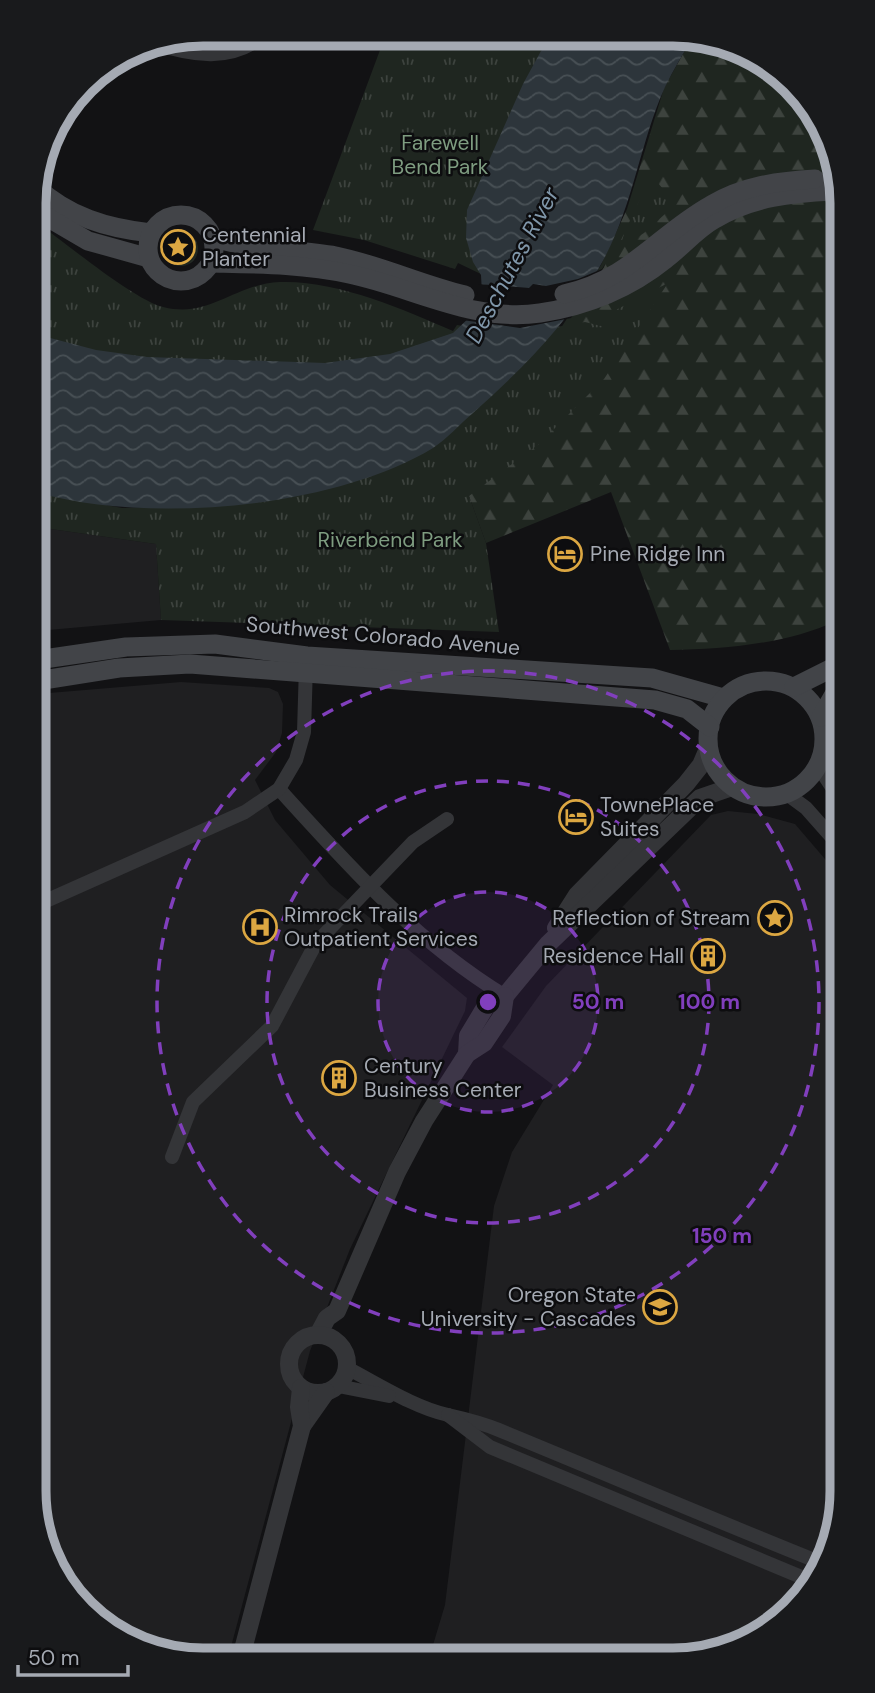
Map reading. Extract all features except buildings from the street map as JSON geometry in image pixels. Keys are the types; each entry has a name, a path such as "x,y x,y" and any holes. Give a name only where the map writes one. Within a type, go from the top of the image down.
{"main road":[{"path":"213,238 241,247 355,268 476,298 537,300 603,281 628,268 710,205 760,185 827,179"},
{"path":"211,263 355,268 448,305 503,314 538,313 608,294 643,277 715,219 741,206 769,197 829,191"},
{"path":"46,194 82,218 110,228 151,233"},
{"path":"46,216 88,241 149,258"},
{"path":"190,216 208,228 213,238 211,263 195,278 173,281 154,268 149,258 151,233 167,218 190,216"},
{"name":"Southwest Colorado Avenue","path":"46,659 126,647 215,644 306,665 655,700 687,709 710,727"},
{"name":"Southwest Colorado Avenue","path":"46,680 119,668 190,664 306,665 652,678 723,698"},
{"path":"794,687 830,669"},
{"path":"757,680 776,681 794,687 808,698 821,717 824,749 818,766 800,787 788,793 759,796 732,787 719,774 707,751 710,727 723,698 738,686 757,680"},
{"path":"821,717 830,702"}],"street":[{"path":"174,49 199,56 248,46"},
{"path":"46,901 245,812 279,789 296,760 304,732 306,665"},
{"path":"548,944 577,895 686,783 701,765 707,751"},
{"path":"818,766 830,784"},
{"path":"318,1335 327,1318 337,1311 397,1172 424,1121 467,1054 468,1036 486,1006 505,996 548,944 700,798 732,787"},
{"path":"279,789 370,886 458,967 505,996"},
{"path":"788,793 806,807 830,834"},
{"path":"172,1157 193,1102 272,1026 316,943 413,842 447,819"},
{"path":"336,1342 341,1326 337,1311"},
{"path":"302,1426 332,1389 347,1368 347,1358 336,1342 318,1335 301,1341 290,1355 291,1374 302,1388 310,1392 332,1389 408,1399"},
{"path":"347,1368 408,1399 448,1415 490,1447 803,1578"},
{"path":"243,1648 302,1426 299,1407 302,1388"},
{"path":"448,1415 462,1416 496,1429 648,1494 813,1560"}],"shaded area":[{"path":"46,528 156,544 161,620 46,630"},
{"path":"181,682 269,688 278,692 283,704 282,733 276,752 255,780 275,820 330,885 467,998 465,1011 350,1249 310,1351 231,1648 202,1648 162,1642 142,1636 115,1621 84,1594 72,1578 54,1541 49,1521 46,1501 46,693"},
{"name":"Oregon State University - Cascades","path":"728,811 758,814 795,824 829,864 829,1501 821,1541 803,1578 776,1609 760,1621 723,1639 673,1648 432,1648 445,1605 494,1206 512,1152 553,1085 502,1047 546,986 711,815"}],"green space":[{"name":"Farewell Bend Park","path":"382,46 569,46 483,275 458,263 455,269 364,240 313,230"},
{"path":"687,47 723,54 742,62 776,84 791,99 813,133 826,172 830,202 830,624 797,635 755,644 670,650 611,492 486,543 469,496 561,328 601,265 627,209 664,88"},
{"path":"651,175 676,204 644,233 616,251"},
{"path":"46,229 117,282 163,307 195,308 264,284 301,283 369,298 453,331 457,325 463,326 399,381 46,363"},
{"path":"181,232 193,237 198,249 193,261 181,266 169,261 164,249 169,237"},
{"name":"Riverbend Park","path":"668,283 604,379 539,444 469,496 486,543 499,632 161,620 156,544 46,528 46,494 122,508 182,506 545,329 585,322 605,327 608,314"}],"water":[{"name":"Deschutes River","path":"546,46 687,47 656,109 628,200 600,266 573,308 543,345 448,436 433,448 392,468 345,485 293,497 239,505 131,507 81,502 46,494 46,337 96,350 147,357 325,363 390,354 453,333 472,315 482,293 481,275 473,262 466,238 467,210 523,84"}],"pier":[{"path":"605,264 604,267 571,318 520,328 462,320 469,313 478,292 478,284 529,288 533,284 546,286 578,279 602,269"}],"place":[{"name":"Centennial Planter","path":"178,247"},
{"name":"Pine Ridge Inn","path":"565,554"},
{"name":"TownePlace Suites","path":"576,817"},
{"name":"Reflection of Stream","path":"775,918"},
{"name":"Rimrock Trails Outpatient Services","path":"260,927"},
{"name":"Residence Hall","path":"708,956"},
{"name":"Century Business Center","path":"339,1078"},
{"name":"Oregon State University - Cascades","path":"660,1307"}]}
